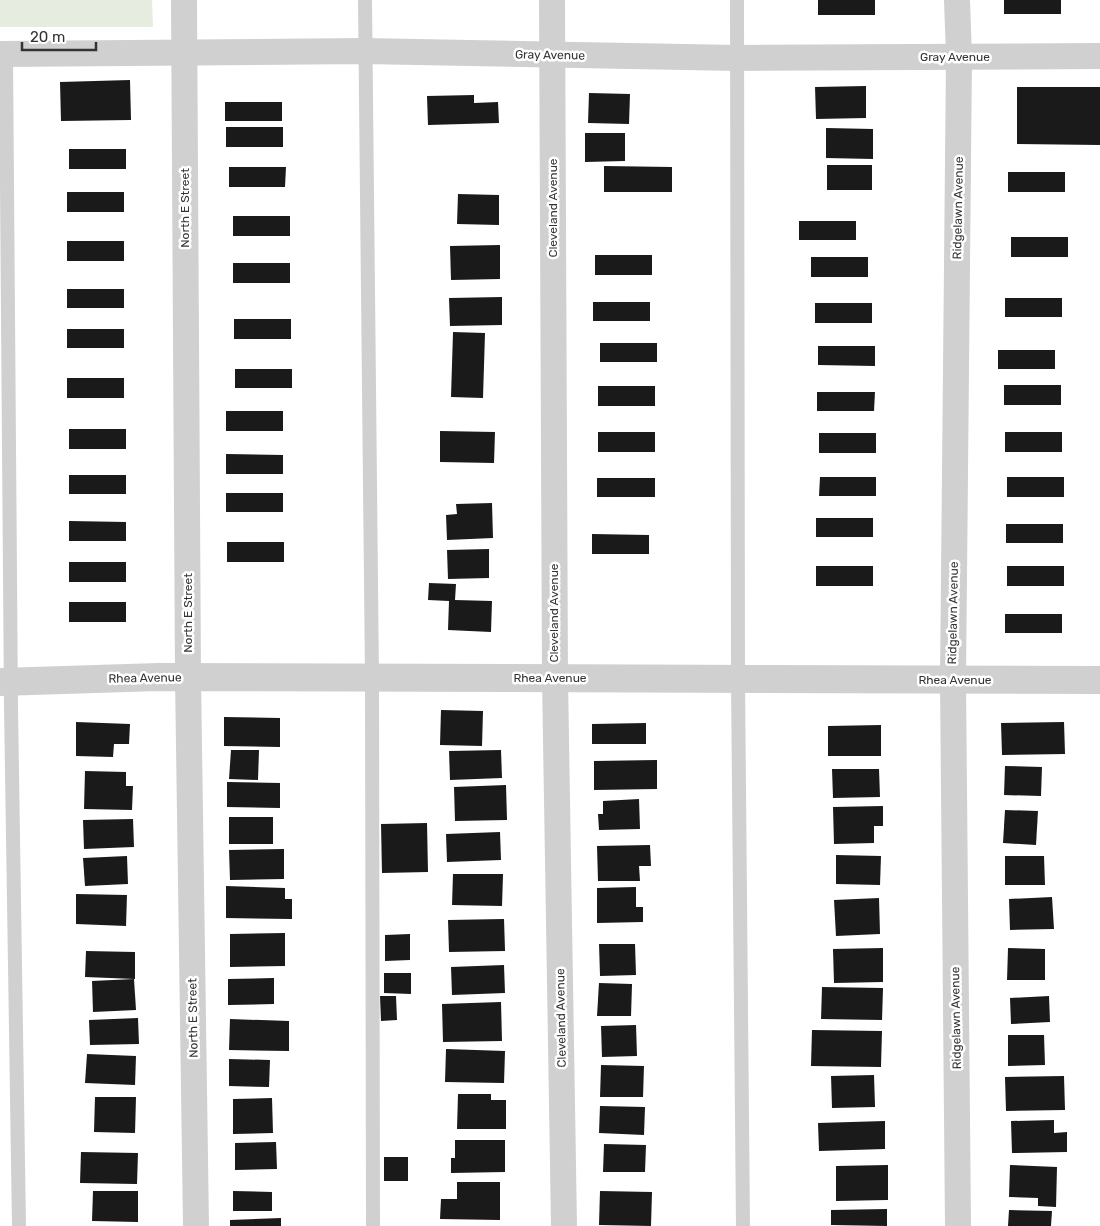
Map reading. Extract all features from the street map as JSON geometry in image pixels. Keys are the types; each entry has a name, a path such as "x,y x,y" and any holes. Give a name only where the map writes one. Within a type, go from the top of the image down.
{"street":[{"name":"North E Street","path":"184,0 188,677 196,1226"},
{"name":"Cleveland Avenue","path":"552,0 555,678 564,1226"},
{"name":"Ridgelawn Avenue","path":"957,0 959,57 953,680 958,1226"},
{"name":"Gray Avenue","path":"3,54 364,51 738,58 1100,56"},
{"name":"Rhea Avenue","path":"6,682 188,677 1100,680"}],"lane":[{"path":"365,0 364,51 372,678 373,1226"},
{"path":"737,0 738,678 743,1226"},
{"path":"3,54 6,682 19,1226"}],"shaded area":[{"path":"0,0 152,0 153,27 0,27"}],"building":[{"path":"818,0 875,0 875,15 818,15"},
{"path":"1004,0 1061,0 1061,14 1004,14"},
{"path":"130,80 131,120 61,121 60,82"},
{"path":"866,86 866,118 816,119 815,87"},
{"path":"1017,87 1100,87 1100,145 1017,144"},
{"path":"589,93 630,94 629,124 588,123"},
{"path":"474,95 474,103 498,102 499,123 428,125 427,96"},
{"path":"225,102 282,102 282,121 225,121"},
{"path":"226,127 283,127 283,147 226,147"},
{"path":"826,128 873,129 873,159 826,158"},
{"path":"585,133 625,133 625,161 585,162"},
{"path":"69,149 126,149 126,169 69,169"},
{"path":"827,165 872,165 872,190 827,190"},
{"path":"604,166 672,167 672,192 604,192"},
{"path":"229,167 286,167 285,187 229,187"},
{"path":"1008,172 1065,172 1065,192 1008,192"},
{"path":"67,192 124,192 124,212 67,212"},
{"path":"458,194 499,195 499,225 457,224"},
{"path":"233,216 290,216 290,236 233,236"},
{"path":"799,221 856,221 856,240 799,240"},
{"path":"1011,237 1068,237 1068,257 1011,257"},
{"path":"67,241 124,241 124,261 67,261"},
{"path":"500,245 500,279 451,280 450,246"},
{"path":"595,255 652,255 652,275 595,275"},
{"path":"811,257 868,257 868,277 811,277"},
{"path":"233,263 290,263 290,283 233,283"},
{"path":"67,289 124,289 124,308 67,308"},
{"path":"502,297 502,325 450,326 449,298"},
{"path":"1005,298 1062,298 1062,317 1005,317"},
{"path":"593,302 650,302 650,321 593,321"},
{"path":"815,303 872,303 872,323 815,323"},
{"path":"234,319 291,319 291,339 234,339"},
{"path":"67,329 124,329 124,348 67,348"},
{"path":"453,332 485,333 483,398 451,397"},
{"path":"600,343 657,343 657,362 600,362"},
{"path":"818,346 875,346 875,366 818,365"},
{"path":"998,350 1055,350 1055,369 998,369"},
{"path":"235,369 292,369 292,388 235,388"},
{"path":"67,378 124,378 124,398 67,398"},
{"path":"1004,385 1061,385 1061,405 1004,405"},
{"path":"598,386 655,386 655,406 598,406"},
{"path":"817,392 875,392 874,411 817,411"},
{"path":"226,411 283,411 283,431 226,431"},
{"path":"69,429 126,429 126,449 69,449"},
{"path":"440,431 495,432 494,463 440,462"},
{"path":"598,432 655,432 655,452 598,452"},
{"path":"1005,432 1062,432 1062,452 1005,452"},
{"path":"819,433 876,433 876,453 819,453"},
{"path":"226,454 283,455 283,474 226,474"},
{"path":"69,475 126,475 126,494 69,494"},
{"path":"820,477 876,477 876,496 819,496"},
{"path":"1007,477 1064,477 1064,497 1007,497"},
{"path":"597,478 655,478 655,497 597,497"},
{"path":"226,493 283,493 283,512 226,512"},
{"path":"492,503 493,538 447,540 446,515 457,514 456,504"},
{"path":"816,518 873,518 873,537 816,537"},
{"path":"69,521 126,522 126,541 69,541"},
{"path":"1006,524 1063,524 1063,543 1006,543"},
{"path":"592,534 649,535 649,554 592,554"},
{"path":"227,542 284,542 284,562 227,562"},
{"path":"489,549 489,578 448,579 447,550"},
{"path":"69,562 126,562 126,582 69,582"},
{"path":"816,566 873,566 873,586 816,586"},
{"path":"1007,566 1064,566 1064,586 1007,586"},
{"path":"429,583 456,584 455,600 492,601 491,632 448,630 449,601 428,600"},
{"path":"69,602 126,602 126,622 69,622"},
{"path":"1005,614 1062,614 1062,633 1005,633"},
{"path":"441,710 483,711 482,746 440,745"},
{"path":"224,717 280,718 280,747 224,746"},
{"path":"76,722 130,724 129,744 114,744 113,757 76,756"},
{"path":"1064,722 1065,754 1002,755 1001,723"},
{"path":"646,723 646,744 592,744 592,724"},
{"path":"881,725 881,756 828,756 828,726"},
{"path":"231,750 259,750 258,780 229,779"},
{"path":"501,750 502,778 450,780 449,751"},
{"path":"657,760 657,789 594,790 594,761"},
{"path":"1005,766 1042,767 1041,796 1004,795"},
{"path":"832,769 879,769 880,797 833,798"},
{"path":"85,771 126,772 126,786 133,786 132,810 84,809"},
{"path":"227,782 280,783 280,808 227,807"},
{"path":"506,785 507,820 455,821 454,787"},
{"path":"639,799 640,829 599,830 598,814 603,814 603,801"},
{"path":"883,806 883,826 874,826 874,843 834,844 833,807"},
{"path":"1005,810 1038,811 1036,845 1003,843"},
{"path":"229,817 273,817 273,844 229,844"},
{"path":"133,819 134,847 84,849 83,820"},
{"path":"427,823 428,872 382,873 381,824"},
{"path":"500,832 501,860 447,862 446,834"},
{"path":"650,845 651,866 639,866 640,881 598,881 597,846"},
{"path":"284,849 284,879 230,880 229,850"},
{"path":"836,855 881,856 880,885 836,884"},
{"path":"127,856 128,884 85,886 83,858"},
{"path":"1005,856 1044,856 1045,885 1005,885"},
{"path":"453,874 503,874 502,906 452,905"},
{"path":"226,886 285,888 285,899 292,899 292,919 226,918"},
{"path":"636,887 636,907 643,907 643,922 597,923 597,888"},
{"path":"76,894 127,895 126,926 76,924"},
{"path":"1052,897 1054,929 1010,930 1009,899"},
{"path":"879,898 880,934 836,936 834,900"},
{"path":"504,919 505,951 449,952 448,920"},
{"path":"285,933 285,966 230,967 230,934"},
{"path":"410,934 410,960 385,961 385,935"},
{"path":"599,944 635,944 636,975 600,976"},
{"path":"883,948 883,982 834,983 833,949"},
{"path":"1008,948 1045,949 1045,980 1007,980"},
{"path":"86,951 135,952 135,979 85,977"},
{"path":"504,965 505,993 452,995 451,967"},
{"path":"384,973 411,973 411,994 384,993"},
{"path":"274,978 274,1004 228,1005 228,979"},
{"path":"134,979 136,1010 93,1012 92,981"},
{"path":"599,983 632,984 631,1016 597,1016"},
{"path":"822,987 883,988 882,1020 821,1019"},
{"path":"380,996 396,996 397,1020 381,1021"},
{"path":"1049,996 1050,1022 1011,1024 1010,998"},
{"path":"501,1002 502,1041 443,1042 442,1004"},
{"path":"138,1018 139,1044 90,1045 89,1020"},
{"path":"230,1019 289,1021 289,1051 229,1050"},
{"path":"636,1025 637,1056 602,1057 601,1026"},
{"path":"812,1030 882,1031 881,1067 811,1066"},
{"path":"1008,1035 1044,1035 1045,1065 1008,1066"},
{"path":"446,1049 505,1051 504,1083 445,1082"},
{"path":"87,1054 136,1056 135,1085 85,1083"},
{"path":"229,1059 270,1060 269,1087 229,1086"},
{"path":"601,1065 644,1066 643,1097 600,1097"},
{"path":"874,1075 875,1107 832,1108 831,1076"},
{"path":"1064,1076 1065,1110 1006,1111 1005,1077"},
{"path":"458,1094 491,1094 491,1100 506,1100 506,1129 457,1129"},
{"path":"95,1097 136,1097 135,1133 94,1132"},
{"path":"272,1098 273,1133 233,1134 233,1099"},
{"path":"600,1106 645,1107 644,1135 599,1133"},
{"path":"1054,1120 1054,1133 1067,1132 1067,1152 1012,1153 1011,1121"},
{"path":"885,1121 885,1149 819,1151 818,1123"},
{"path":"455,1140 505,1140 505,1172 451,1173 451,1158 455,1158"},
{"path":"276,1142 277,1169 235,1170 235,1143"},
{"path":"604,1144 646,1145 645,1172 603,1172"},
{"path":"81,1152 138,1153 137,1184 80,1183"},
{"path":"384,1157 408,1157 408,1181 384,1181"},
{"path":"888,1165 888,1200 836,1201 836,1166"},
{"path":"1010,1165 1057,1167 1056,1207 1038,1206 1038,1198 1009,1197"},
{"path":"457,1182 500,1182 500,1220 440,1219 441,1199 457,1199"},
{"path":"93,1191 138,1191 138,1222 92,1221"},
{"path":"233,1191 272,1192 272,1211 233,1211"},
{"path":"600,1191 652,1192 651,1226 599,1225"},
{"path":"887,1209 887,1226 831,1225 831,1210"},
{"path":"1009,1210 1052,1211 1051,1226 1008,1226"},
{"path":"281,1218 281,1226 230,1226 230,1220"}]}
